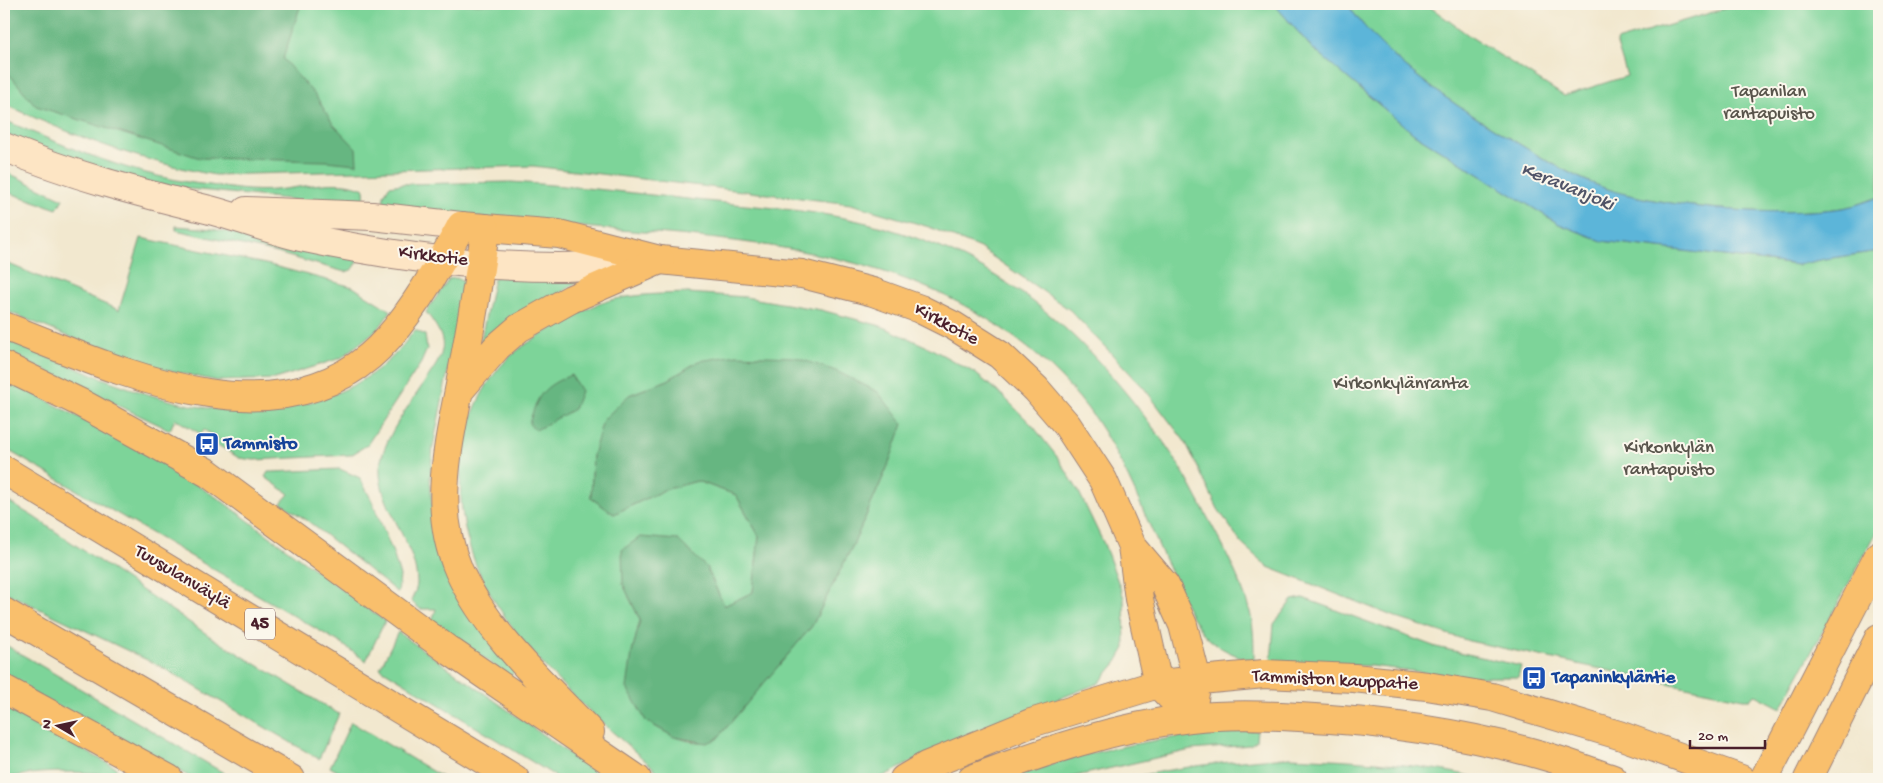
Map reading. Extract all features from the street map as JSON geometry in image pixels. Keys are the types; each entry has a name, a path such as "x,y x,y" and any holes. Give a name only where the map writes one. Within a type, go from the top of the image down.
{"main road":[{"name":"Kirkkotie","path":"473,227 560,234 660,260 802,274 873,292 920,309 954,326 1000,355 1036,389 1068,425 1104,480 1132,546 1138,599 1158,684"},
{"path":"4,326 155,382 202,393 258,397 303,391 338,376 370,357 389,337 443,260 473,227"},
{"path":"473,227 482,263 446,448 444,499 449,537 459,570 478,604 500,634 539,680 633,776"},
{"path":"458,392 497,346 519,328 571,299 660,260"},
{"path":"4,366 81,403 208,473 447,649 633,776"},
{"name":"Tuusulanväylä","path":"4,470 515,779"},
{"name":"Kirkkotie","path":"1132,546 1165,585 1183,625 1196,680 1191,718"},
{"path":"1764,779 1879,555"},
{"path":"4,612 291,779"},
{"path":"1808,779 1879,638"},
{"name":"Tammiston kauppatie","path":"904,779 926,766 1031,723 1158,684 1264,674 1354,678 1427,686 1492,697 1619,734 1741,779"},
{"path":"1158,684 1191,718"},
{"path":"4,689 169,779"},
{"name":"Tammiston kauppatie","path":"972,779 1031,756 1132,729 1191,718 1264,716 1346,719 1448,732 1536,753 1613,779"}],"street":[{"name":"Kirkkotie","path":"4,147 35,160 121,188 211,210 300,237 443,260 482,263 560,267 660,260"},
{"name":"Kirkkotie","path":"211,210 372,216 473,227"}],"green space":[{"name":"Kirkonkylän rantapuisto","path":"4,4 1274,4 1312,48 1414,134 1559,224 1602,241 1798,265 1879,251 1879,528 1781,708 1754,694 1750,699 1743,699 1469,641 1400,619 1268,567 1242,544 1218,509 1186,443 1144,388 1070,310 980,248 929,227 851,204 533,166 215,175 161,163 81,137 4,104"},
{"path":"4,4 301,4 283,59 316,96 333,124 356,148 357,164 326,161 200,158 36,106 9,74 4,74"},
{"name":"Tapanilan rantapuisto","path":"1347,4 1426,4 1471,37 1564,96 1627,76 1616,41 1740,4 1879,4 1879,197 1843,208 1789,212 1700,207 1643,198 1604,188 1552,164 1446,98 1382,46"},
{"path":"4,120 79,151 157,176 258,190 274,190 320,184 343,184 364,189 365,207 190,189 144,182 4,134"},
{"path":"4,171 63,199 57,209 4,191"},
{"path":"511,182 787,209 867,223 908,235 947,250 983,268 1016,289 1048,313 1078,340 1106,370 1159,435 1174,457 1217,536 1245,596 1254,636 1254,661 1240,657 1220,647 1208,638 1197,625 1182,599 1121,463 1103,431 1087,408 1069,386 1039,357 982,316 933,290 881,271 828,257 773,246 718,239 383,208 384,195 389,186 402,184"},
{"path":"176,226 212,229 358,256 358,259 353,268 345,272 277,253 176,230"},
{"path":"141,238 270,265 353,287 391,311 379,328 341,358 275,379 217,381 134,363 4,310 4,262 119,310"},
{"path":"499,274 578,282 483,343 481,339 494,278"},
{"path":"457,278 465,283 433,447 430,479 432,506 514,672 510,677 432,621 436,609 420,609 411,601 417,585 415,568 410,552 388,506 380,475 381,460 388,440 441,354 442,340 426,312 449,279"},
{"path":"688,293 745,297 821,310 881,326 930,348 975,373 1003,396 1033,426 1058,458 1078,490 1104,544 1124,598 1125,648 1117,662 1099,683 959,738 878,779 666,779 569,692 525,644 505,618 488,590 476,564 467,535 462,506 461,476 464,447 471,418 483,391 506,360 535,339 572,317 601,303 616,299 652,294","holes":["699,361 887,468 854,543 812,626 717,738 699,742 680,739 646,721 632,653 640,620 623,584 707,568 724,606 753,592 759,536 736,495 697,481 664,490 614,514 591,498 593,455 629,395 668,380"]},
{"path":"415,330 425,335 427,349 421,363 367,445 351,455 254,460 239,458 216,444 219,439 204,430 201,434 175,419 170,430 4,351 4,339 101,378 152,395 201,407 249,411 299,405 346,389 368,377 387,362"},
{"path":"737,355 794,357 836,371 878,392 903,424 887,468 854,543 812,626 717,739 707,743 674,737 646,721 627,688 632,653 640,620 623,584 622,550 640,537 678,540 707,568 724,606 753,592 759,536 736,495 697,481 664,490 614,514 591,498 593,455 603,420 629,395 668,380 699,361"},
{"path":"571,375 581,391 574,409 536,430 529,424 535,405 542,393 553,384"},
{"path":"4,378 140,449 219,499 385,621 366,661 339,642 4,448"},
{"path":"340,469 360,478 371,499 393,553 400,576 398,593 308,521 281,503 289,494 265,477 268,472"},
{"path":"4,499 34,517 214,639 339,714 319,759 160,666 4,592"},
{"path":"1303,598 1436,647 1521,666 1518,677 1461,677 1371,666 1271,662 1274,624 1292,600"},
{"path":"398,632 605,779 560,779 380,668"},
{"path":"4,644 234,779 194,779 4,678"},
{"path":"4,707 115,767 120,775 76,772 47,773 4,779"},
{"path":"351,722 445,779 351,779 330,767"},
{"path":"1257,730 1256,741 1250,745 1191,750 1063,779 1005,779 1066,760 1129,745 1193,735"},
{"path":"1290,757 1411,766 1483,779 1125,779 1207,765"}],"water":[{"name":"Keravanjoki","path":"1274,4 1347,4 1382,46 1446,98 1552,164 1604,188 1643,198 1700,207 1789,212 1843,208 1879,197 1879,251 1798,265 1602,241 1559,224 1414,134 1312,48"}],"place":[{"name":"Tammisto","path":"207,444"},
{"name":"Tapaninkyläntie","path":"1534,678"}],"park label":[{"name":"Kirkonkylänranta","path":"1401,384"}]}
